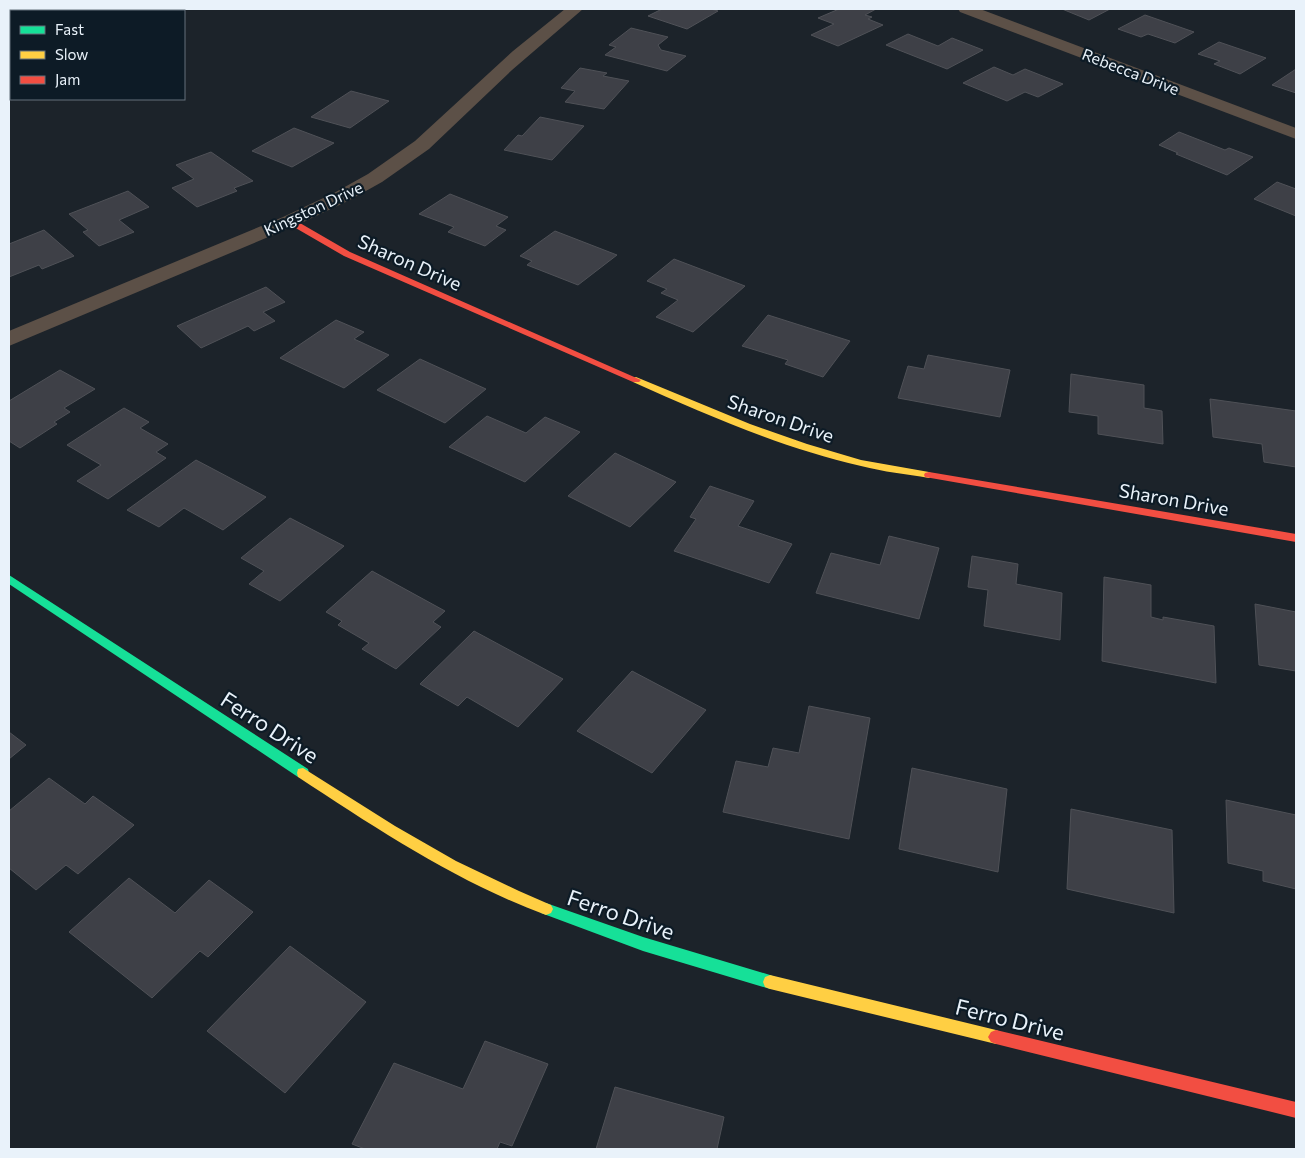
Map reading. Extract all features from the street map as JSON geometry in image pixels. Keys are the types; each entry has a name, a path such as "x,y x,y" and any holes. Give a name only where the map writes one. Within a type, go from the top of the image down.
{"street":[{"name":"Kingston Drive","path":"9,339 327,205 362,186 422,145 515,56 548,28 576,9"},
{"name":"Rebecca Drive","path":"966,9 1296,134"},
{"name":"Sharon Drive","path":"290,221 347,254 723,418 799,445 862,463 1296,538"},
{"name":"Ferro Drive","path":"9,579 400,837 512,896 643,944 762,980 1296,1110"}],"building":[{"path":"662,9 711,9 718,11 687,29 648,16"},
{"path":"839,9 876,9 865,15 872,17 868,19 883,25 838,46 811,35 834,24 818,18"},
{"path":"1062,9 1110,9 1089,20"},
{"path":"1145,15 1194,32 1175,43 1148,34 1141,37 1118,29"},
{"path":"631,28 668,37 658,45 661,50 686,56 667,71 605,55 616,47 609,45"},
{"path":"908,34 938,46 952,38 983,50 947,69 886,45"},
{"path":"1219,42 1266,58 1240,74 1214,64 1220,61 1198,54"},
{"path":"994,67 1013,75 1025,69 1063,84 1038,97 1025,92 1007,101 963,83"},
{"path":"580,68 607,73 603,76 629,81 604,109 565,102 575,91 561,88"},
{"path":"1296,69 1296,93 1272,85"},
{"path":"351,91 389,101 350,128 311,117"},
{"path":"540,117 584,126 552,160 504,150 518,135 522,136"},
{"path":"294,128 334,143 292,167 252,151"},
{"path":"1179,132 1225,150 1229,148 1253,157 1227,175 1159,145"},
{"path":"211,152 253,181 234,188 237,191 197,207 172,188 194,179 176,165"},
{"path":"1277,182 1296,189 1296,216 1254,199"},
{"path":"128,191 149,207 119,220 134,232 99,246 83,232 88,230 69,214"},
{"path":"450,194 508,217 496,226 506,230 485,246 448,232 454,227 419,214"},
{"path":"44,230 74,256 42,269 39,265 9,277 9,244"},
{"path":"555,231 617,255 578,285 527,265 532,261 520,256"},
{"path":"674,259 745,286 693,332 656,317 678,300 661,293 667,289 647,281"},
{"path":"266,287 285,302 263,312 275,321 254,331 248,326 201,348 177,326"},
{"path":"768,315 850,341 823,377 785,364 788,360 742,346"},
{"path":"336,320 364,332 354,339 389,355 344,388 280,358"},
{"path":"928,355 1010,370 1000,417 898,398 908,366 924,369"},
{"path":"420,359 486,389 445,423 377,390"},
{"path":"60,370 95,389 64,408 70,412 54,422 57,424 20,448 9,441 9,401"},
{"path":"1071,374 1144,385 1144,408 1162,411 1163,444 1098,434 1098,416 1069,412"},
{"path":"1210,399 1296,411 1296,467 1264,462 1262,444 1213,437"},
{"path":"124,408 149,422 140,428 168,444 156,452 166,458 108,499 77,481 101,465 67,445"},
{"path":"487,416 526,433 545,417 580,432 525,482 449,447"},
{"path":"615,453 676,482 630,527 568,496"},
{"path":"196,460 266,497 223,530 184,508 159,527 127,510"},
{"path":"710,486 754,501 738,526 792,544 769,583 674,551 696,519 690,517"},
{"path":"290,518 344,546 280,601 249,584 264,571 241,558"},
{"path":"889,536 939,548 919,619 816,593 831,553 880,565"},
{"path":"972,556 1018,564 1016,584 1062,593 1060,640 984,626 988,590 968,587"},
{"path":"372,571 445,611 433,622 441,627 396,669 362,649 369,643 338,625 342,621 326,612"},
{"path":"1104,577 1151,585 1151,617 1163,620 1163,617 1214,626 1216,683 1102,661"},
{"path":"1255,604 1296,612 1296,671 1259,665"},
{"path":"474,631 563,679 518,727 467,697 458,706 420,684"},
{"path":"632,671 706,710 652,773 577,731"},
{"path":"809,706 870,718 849,839 723,812 736,761 768,767 773,748 799,753"},
{"path":"9,732 26,745 9,759"},
{"path":"912,768 1007,789 998,872 899,849"},
{"path":"49,778 85,804 93,796 134,825 78,874 66,865 36,890 9,868 9,811"},
{"path":"1226,800 1296,815 1296,889 1263,881 1263,871 1228,863"},
{"path":"1071,809 1172,830 1174,913 1067,889"},
{"path":"129,878 175,913 209,880 253,912 208,957 200,951 152,998 69,932"},
{"path":"290,946 366,1002 285,1093 207,1031"},
{"path":"485,1041 548,1064 512,1146 500,1142 497,1149 365,1149 352,1144 394,1063 463,1089"},
{"path":"615,1087 724,1117 717,1149 596,1149"}],"traffic: fast":[{"path":"9,579 303,773"},
{"path":"546,909 643,944 770,982"}],"traffic: slow":[{"path":"636,380 719,415 803,447 861,463 929,475"},
{"path":"303,773 391,830 451,865 514,896 546,909"},
{"path":"770,982 996,1037"}],"traffic: jam":[{"path":"290,221 347,254 636,380"},
{"path":"929,475 1296,538"},
{"path":"996,1037 1296,1110"}]}
